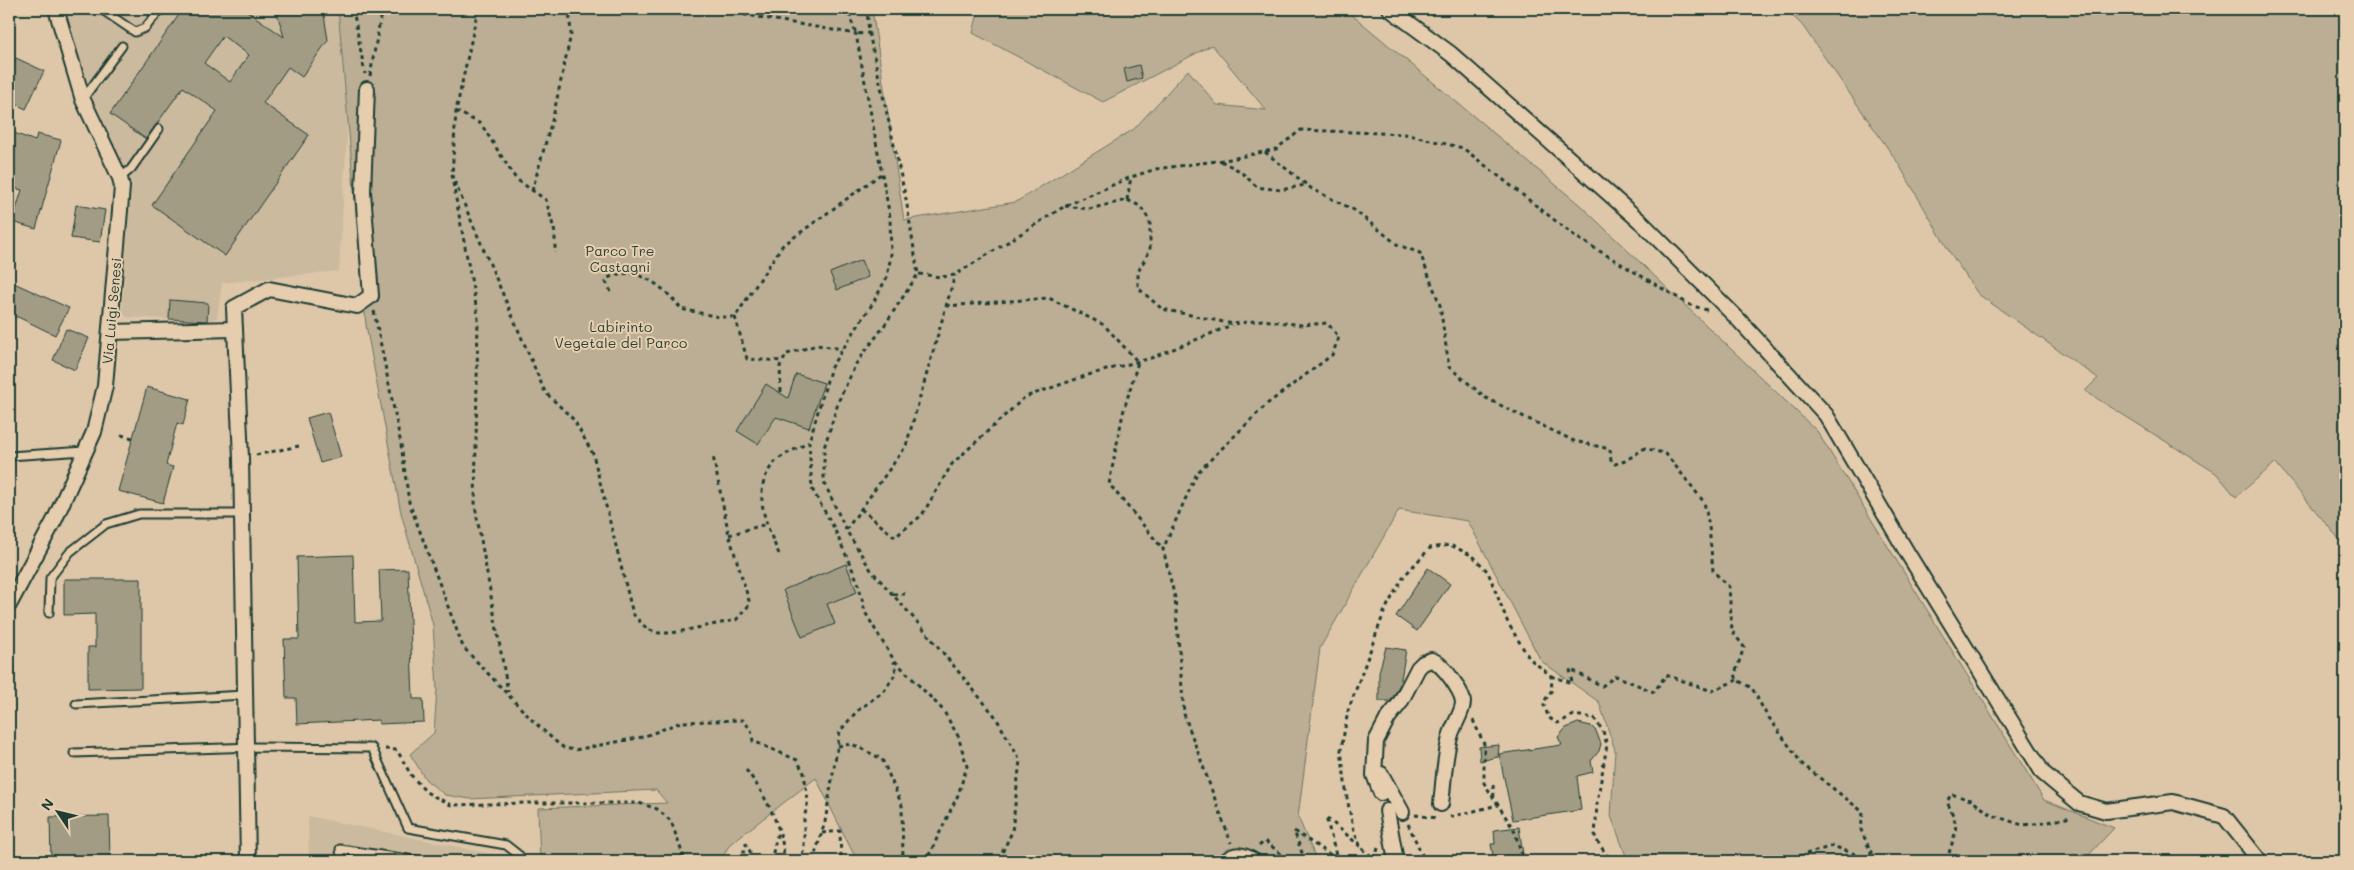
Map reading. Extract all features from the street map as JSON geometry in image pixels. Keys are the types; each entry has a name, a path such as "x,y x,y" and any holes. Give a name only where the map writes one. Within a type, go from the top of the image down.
{"street":[{"name":"Via Luigi Senesi","path":"9,606 55,519 94,432 105,386 111,332 122,187 120,178 83,100 56,9"},
{"path":"1390,9 1452,54 1642,223 1737,318 1826,415 1908,554 2043,773 2079,802 2106,811 2173,802 2224,816 2260,861"},
{"path":"248,861 241,458 234,308 269,289 357,306 371,296 364,192 367,89"},
{"path":"111,332 235,329"},
{"path":"1381,793 1374,775 1376,741 1388,718 1400,703 1423,663 1431,660 1440,663 1463,700 1451,735 1445,764 1441,804"},
{"path":"1374,762 1402,812"},
{"path":"1387,811 1396,861"}],"lane":[{"path":"101,9 135,32 145,28 161,9"},
{"path":"83,100 122,46"},
{"path":"120,178 131,169 160,129"},
{"path":"9,456 86,451"},
{"path":"49,613 50,578 70,552 106,524 139,514 242,514"},
{"path":"76,704 245,695"},
{"path":"74,754 246,748 372,748 408,828 506,845 520,856 520,861"},
{"path":"341,861 340,849 422,861"}],"path":[{"path":"353,9 367,89"},
{"path":"367,89 382,9"},
{"path":"478,9 456,111 452,176 478,316 475,506 508,692"},
{"path":"532,191 553,117 571,34 569,9"},
{"path":"712,9 856,34 869,33"},
{"path":"842,9 849,14 856,34 890,217 891,255 887,277 831,367 809,442 812,489 833,526 858,582 865,612 894,660 943,710 958,736 967,766 958,795 926,861"},
{"path":"866,9 869,33 906,199 918,274 884,326 856,364 839,400 824,448 824,482 846,530 871,570 995,716 1020,760 1012,832 998,861"},
{"path":"456,111 481,124 516,179 546,200 555,233 555,253"},
{"path":"918,274 941,277 955,275 1066,206 1131,177 1156,169 1220,161 1265,152 1276,149 1301,130 1405,134 1464,148 1576,237 1690,305 1709,310"},
{"path":"1265,152 1306,184 1354,210 1398,245 1420,253 1440,305 1448,367 1486,398 1566,438 1610,449 1611,461 1615,464 1625,461 1645,448 1666,454 1704,502 1709,526 1713,571 1729,587 1732,631 1744,647 1735,674 1737,680 1752,688 1765,712 1802,764 1862,812 1860,830 1875,861"},
{"path":"1220,161 1240,171 1258,187 1281,190 1306,184"},
{"path":"783,361 747,359 735,317 782,246 882,174"},
{"path":"452,176 545,392 574,420 593,454 634,614 638,622 647,629 672,634 736,620 750,604 729,535 713,456"},
{"path":"1127,200 1131,177"},
{"path":"1066,206 1089,210 1127,200 1140,206 1150,220 1150,250 1138,272 1138,288 1162,309 1233,324"},
{"path":"611,292 606,282 608,278 616,274 634,273 657,285 672,296 680,308 720,317 735,317"},
{"path":"846,530 906,446 955,275"},
{"path":"371,296 391,390 412,511 463,647 508,692 532,720 564,748 576,750 643,737 680,722 743,720 751,730 753,741 797,760 804,773 808,801 804,819 804,849 800,861"},
{"path":"946,306 1049,298 1104,325 1138,362"},
{"path":"861,509 895,537 922,515 952,464 1025,397 1088,374 1151,358 1233,324 1262,320 1302,325 1327,322 1339,338 1332,355 1267,404 1197,473 1163,549"},
{"path":"781,392 780,366 787,354 817,345 842,349"},
{"path":"1138,362 1123,413 1109,484 1163,549 1176,598 1184,714 1237,859 1265,842 1290,861"},
{"path":"121,435 133,438"},
{"path":"779,554 766,524 762,481 775,461 809,442"},
{"path":"241,458 298,446"},
{"path":"729,535 766,524"},
{"path":"892,594 906,594"},
{"path":"813,861 822,833 840,731 845,723 884,691 896,673 894,660"},
{"path":"1551,676 1572,683 1570,669 1602,686 1616,676 1654,692 1666,675 1712,691 1737,680"},
{"path":"1463,700 1484,744 1484,783 1514,830 1524,861"},
{"path":"838,746 852,744 882,759 902,804 903,861"},
{"path":"372,748 396,750 411,774 426,792 452,805 528,802 639,803 657,809 671,821 685,861"},
{"path":"746,770 757,783 778,830 785,851 784,861"},
{"path":"1493,786 1494,798"},
{"path":"1948,861 1956,833 1956,820 1947,802 1951,794 1971,800 1992,815 2022,826 2044,823 2080,814"},
{"path":"1402,812 1425,861"},
{"path":"1305,861 1294,832 1337,858 1326,817 1361,848"},
{"path":"771,861 778,830"},
{"path":"822,833 840,831 841,861"},
{"path":"741,861 746,844 755,861"},
{"path":"1792,861 1798,856 1833,846 1875,861"}],"shaded area":[{"path":"65,9 337,9 348,119 339,271 222,283 217,318 207,321 127,317 122,312 131,183 96,110"},
{"path":"308,816 492,854 506,861 309,861"}],"green space":[{"path":"338,9 872,9 904,220 1016,202 1134,129 1188,70 1217,105 1266,110 1212,45 1103,102 973,33 979,9 1345,9 1580,205 1817,431 2044,800 2114,828 2086,858 2087,861 1628,861 1611,816 1615,750 1599,702 1541,661 1468,521 1399,510 1320,648 1298,817 1317,861 857,861 816,778 730,844 720,861 540,861 538,808 667,803 656,790 470,799 445,795 426,780 410,754 434,733 437,689 433,625 401,513 366,325"},
{"path":"1785,9 2345,9 2345,546 2275,463 2236,497 2216,473 2085,391 2098,378 1978,294 1949,251 1898,163 1802,25"}],"building":[{"path":"183,9 244,9 284,37 276,9 323,9 328,40 302,77 288,67 263,103 309,135 225,256 152,205 217,111 183,87 146,139 110,114","holes":["223,36 249,55 230,82 204,63"]},
{"path":"16,58 44,71 26,109 9,101 9,73"},
{"path":"1139,65 1142,78 1127,82 1124,69"},
{"path":"9,131 35,141 37,134 61,140 36,229 12,222 22,190 9,187"},
{"path":"76,205 105,210 100,242 71,238"},
{"path":"861,260 868,277 837,290 830,273"},
{"path":"14,283 69,308 55,335 18,317 9,317 9,294"},
{"path":"170,300 208,303 207,321 169,319"},
{"path":"66,329 89,338 75,370 53,360"},
{"path":"796,374 824,383 809,428 776,417 758,444 737,431 766,384 788,398"},
{"path":"147,387 190,399 183,425 177,423 166,465 173,467 163,503 118,491"},
{"path":"328,412 341,457 320,463 307,418"},
{"path":"353,555 355,622 381,621 379,570 408,569 413,699 423,699 424,722 379,724 379,720 297,724 296,698 286,698 284,639 299,639 297,557"},
{"path":"846,564 857,592 827,604 835,624 802,637 783,590"},
{"path":"1428,568 1450,584 1417,631 1396,616"},
{"path":"64,579 141,579 141,688 88,689 88,647 95,647 95,614 64,615"},
{"path":"1386,647 1406,650 1400,684 1391,701 1379,701 1379,672"},
{"path":"1578,723 1591,726 1596,731 1601,744 1599,751 1591,761 1593,772 1577,776 1581,810 1513,820 1499,754 1562,745 1558,737 1566,728"},
{"path":"1499,745 1498,757 1480,761 1479,747"},
{"path":"109,816 110,861 51,861 50,817"},
{"path":"1519,827 1524,861 1494,861 1491,844 1495,844 1494,830"}],"park label":[{"name":"Parco Tre Castagni","path":"620,260"},
{"name":"Labirinto Vegetale del Parco","path":"621,336"}]}
